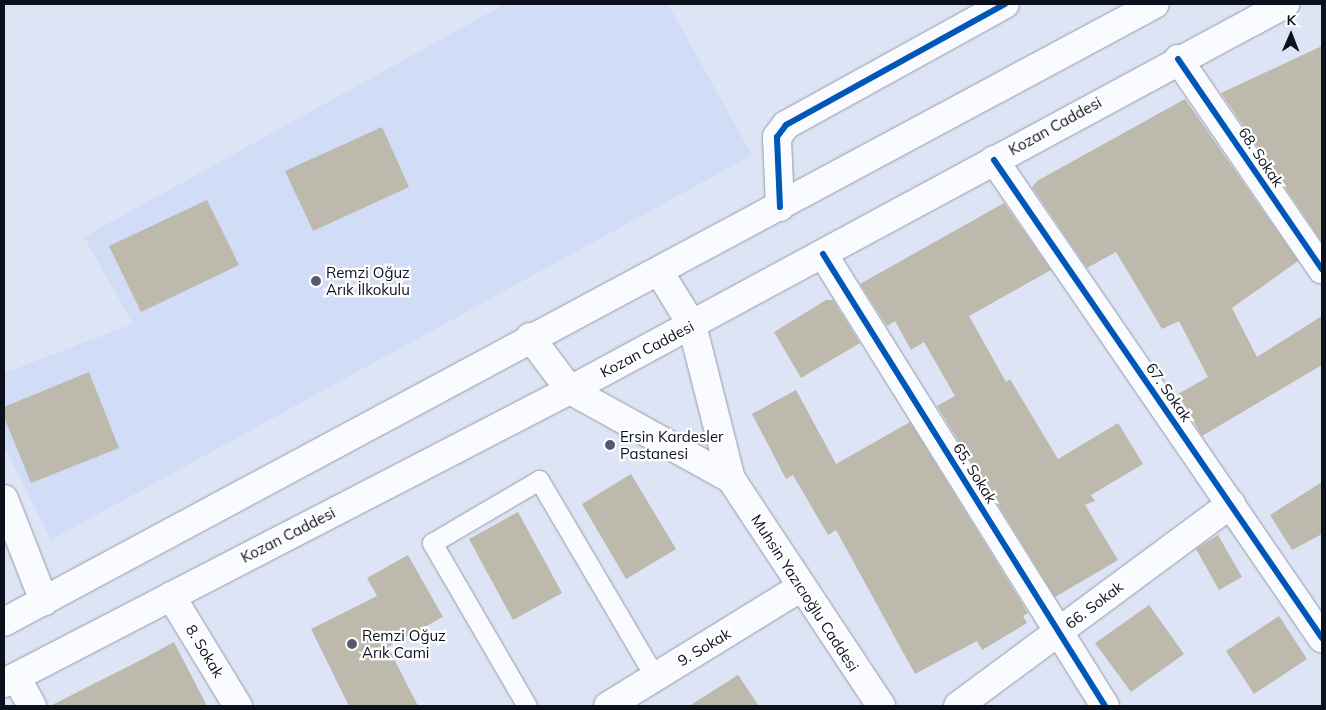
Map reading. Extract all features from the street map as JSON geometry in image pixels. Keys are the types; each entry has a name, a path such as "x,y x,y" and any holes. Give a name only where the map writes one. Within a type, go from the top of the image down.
{"main road":[{"path":"780,207 777,137 786,125 1005,4"},
{"path":"4,622 530,337 660,273 1155,4"},
{"name":"Kozan Caddesi","path":"10,680 570,390 823,254 1178,59 1285,4"},
{"name":"68. Sokak","path":"1178,59 1322,269"},
{"name":"67. Sokak","path":"994,160 1322,638"},
{"name":"65. Sokak","path":"823,254 1105,706"},
{"path":"660,273 692,325 731,479"},
{"path":"530,337 570,390 731,479"},
{"name":"Muhsin Yazıcıoğlu Caddesi","path":"731,479 800,588 880,706"},
{"path":"4,500 44,601"},
{"name":"66. Sokak","path":"958,706 1231,504"},
{"name":"9. Sokak","path":"608,706 800,588"},
{"name":"8. Sokak","path":"171,596 238,706"},
{"path":"10,680 32,706"}],"lane":[{"path":"527,706 432,543 539,480 655,677"}],"shaded area":[{"name":"Remzi Oğuz Arık İlkokulu","path":"505,4 668,4 752,155 51,540 4,446 4,373 133,324 84,237"}],"building":[{"path":"1322,46 1322,242 1221,93"},
{"path":"1185,99 1298,261 1232,308 1257,357 1322,316 1322,365 1202,436 1178,394 1208,377 1179,321 1162,329 1116,252 1087,268 1032,187 1037,181"},
{"path":"382,127 409,187 313,231 285,171"},
{"path":"207,200 239,265 141,312 109,246"},
{"path":"1004,203 1051,270 969,316 1006,382 1010,379 1058,459 1118,423 1143,464 1091,495 1095,501 1085,505 1118,560 1055,597 937,406 955,396 924,342 911,350 895,321 887,326 860,284"},
{"path":"826,300 833,300 860,343 801,378 774,332"},
{"path":"89,372 119,448 31,483 4,417 4,407"},
{"path":"796,390 836,464 910,422 1028,613 1023,616 1027,623 982,650 977,641 915,674 836,530 828,535 793,475 786,479 752,414"},
{"path":"631,474 676,549 626,579 582,504"},
{"path":"1322,482 1322,534 1292,550 1270,515"},
{"path":"518,512 562,593 513,620 469,539"},
{"path":"1218,535 1242,577 1219,590 1196,549"},
{"path":"408,555 443,617 388,647 418,706 349,706 311,629 377,596 367,578"},
{"path":"1149,605 1184,654 1131,692 1095,643"},
{"path":"1279,616 1307,659 1254,694 1226,651"},
{"path":"174,642 207,706 50,706 141,660"},
{"path":"738,675 759,706 689,706"}],"cycle path":[{"path":"780,207 777,137 786,125 1005,4"},
{"path":"1178,59 1322,269"},
{"path":"994,160 1322,638"},
{"path":"823,254 1105,706"}],"place":[{"name":"Remzi Oğuz Arık İlkokulu","path":"316,281"},
{"name":"Ersin Kardesler Pastanesi","path":"610,445"},
{"name":"Remzi Oğuz Arık Cami","path":"352,644"}]}
